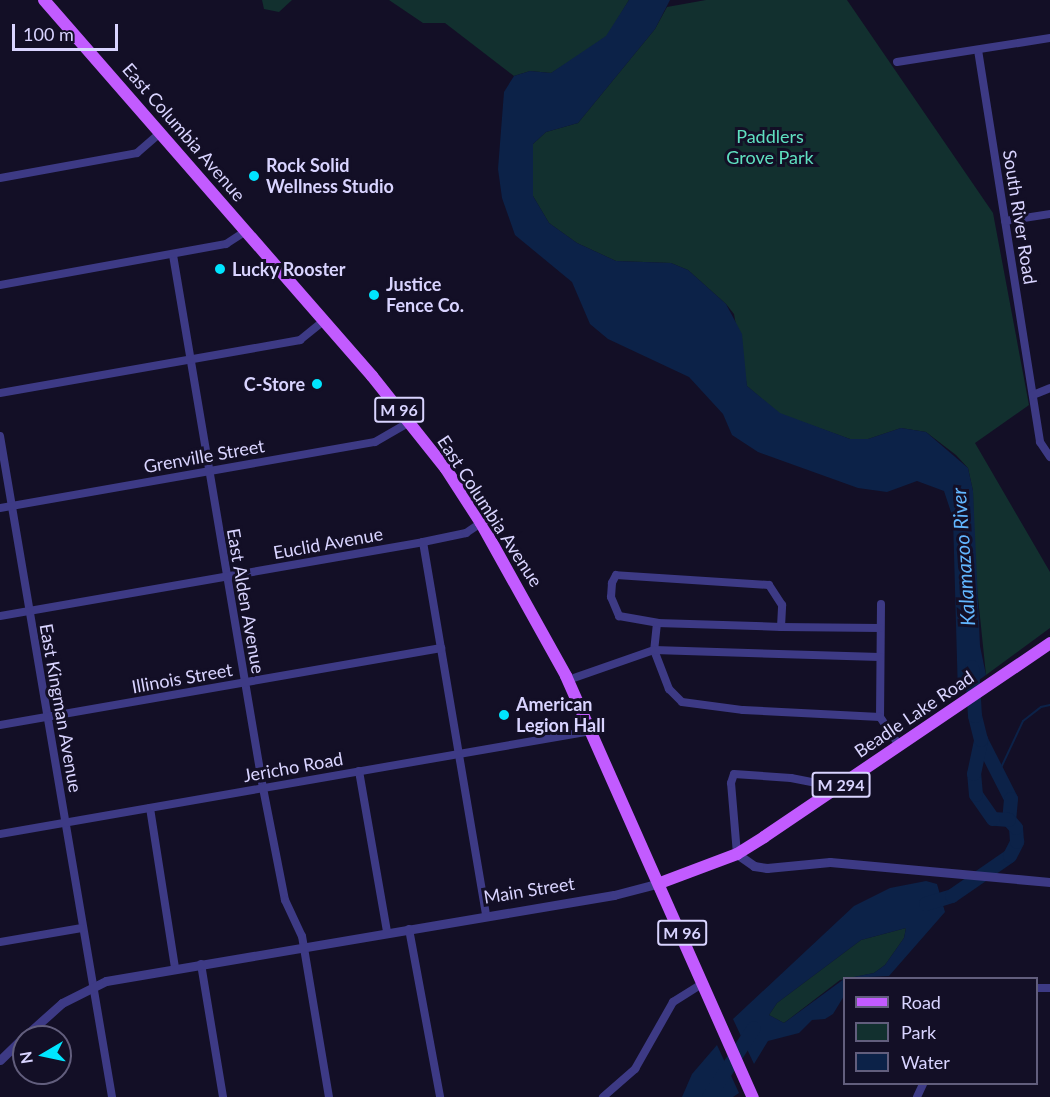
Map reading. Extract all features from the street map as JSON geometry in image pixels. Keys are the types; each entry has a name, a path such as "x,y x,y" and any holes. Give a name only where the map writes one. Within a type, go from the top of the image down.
{"main road":[{"name":"East Columbia Avenue","path":"44,0 325,320 409,422 481,523 567,678 752,1094"},
{"name":"Beadle Lake Road","path":"737,854 1050,643"},
{"name":"Main Street","path":"660,883 737,854"}],"street":[{"path":"897,62 1050,38"},
{"name":"South River Road","path":"978,50 1040,442 1050,457"},
{"path":"0,178 137,153 161,132"},
{"path":"1005,220 1050,214"},
{"path":"0,285 226,244 246,231"},
{"name":"East Alden Avenue","path":"173,255 263,788 285,900 295,916 304,948 329,1097"},
{"path":"0,393 300,340 325,320"},
{"path":"1032,395 1050,388"},
{"name":"Grenville Street","path":"0,508 375,442 409,422"},
{"name":"East Kingman Avenue","path":"0,436 112,1097"},
{"name":"Euclid Avenue","path":"0,616 423,542 466,533 481,523"},
{"path":"423,542 486,915"},
{"path":"781,627 782,605 769,585 616,575 611,597 619,616 657,623 781,627 880,628"},
{"path":"881,604 880,717 899,745"},
{"path":"657,623 654,650 669,689 682,702 743,710 880,717"},
{"name":"Illinois Street","path":"0,725 441,648"},
{"path":"567,678 598,670 654,650 880,657"},
{"name":"Jericho Road","path":"0,834 591,731"},
{"path":"359,771 387,932"},
{"path":"837,787 791,778 734,774 731,783 737,854 754,866 767,868 830,862 1050,882"},
{"path":"150,808 175,968"},
{"name":"Main Street","path":"37,1025 62,1003 92,986 175,968 614,895 660,883"},
{"path":"0,942 82,928"},
{"path":"409,929 440,1097"},
{"path":"201,964 223,1097"},
{"path":"603,1097 634,1069 673,1002 704,983"},
{"name":"Main Street","path":"0,1059 12,1048"}],"green space":[{"path":"262,0 292,0 279,12 264,9"},
{"path":"389,0 629,0 607,36 569,62 551,73 530,71 514,76 445,23 423,23"},
{"name":"Paddlers Grove Park","path":"706,0 847,0 993,213 1029,405 975,443 1050,572 1050,628 986,675 974,559 973,491 968,468 956,455 926,432 901,428 868,439 850,439 780,414 747,386 734,314 688,270 671,263 616,261 577,243 549,223 533,196 533,144 546,132 578,123 655,29 667,7"},
{"path":"906,928 904,938 885,965 874,973 843,977 843,979 784,1023 769,1015 777,1003 861,940"}],"water":[{"path":"629,0 670,0 655,29 578,123 546,132 533,144 533,196 549,223 577,243 616,261 671,263 688,270 726,304 742,334 747,386 780,413 850,439 868,439 901,428 926,432 968,468 973,491 980,646 986,675 958,695 953,518 944,491 917,481 887,492 858,488 758,452 732,435 723,414 689,377 608,339 590,324 572,282 515,235 502,198 498,169 504,92 514,76 530,71 551,73 606,36"},
{"path":"926,881 937,884 945,912 889,976 853,977 874,973 885,965 904,938 906,928 861,940 777,1003 769,1015 784,1023 843,980 843,998 833,1014 825,1019 812,1020 799,1033 768,1041 754,1064 733,1019 854,906 890,888"},
{"path":"717,1045 739,1093 733,1097 682,1097 692,1074"}],"waterway":[{"name":"Kalamazoo River","path":"926,904 952,896 1010,856 1017,842 1016,828 1009,820 993,819 976,795 974,774 981,740 975,716 972,667"},
{"path":"999,772 1023,721 1041,707 1050,705"},
{"name":"Kalamazoo River","path":"981,740 1011,799 1009,820"},
{"name":"Kalamazoo River","path":"709,1097 754,1028"}],"place":[{"name":"Rock Solid Wellness Studio","path":"254,176"},
{"name":"Lucky Rooster","path":"220,269"},
{"name":"Justice Fence Co.","path":"374,295"},
{"name":"C-Store","path":"317,384"},
{"name":"American Legion Hall","path":"504,715"}]}
